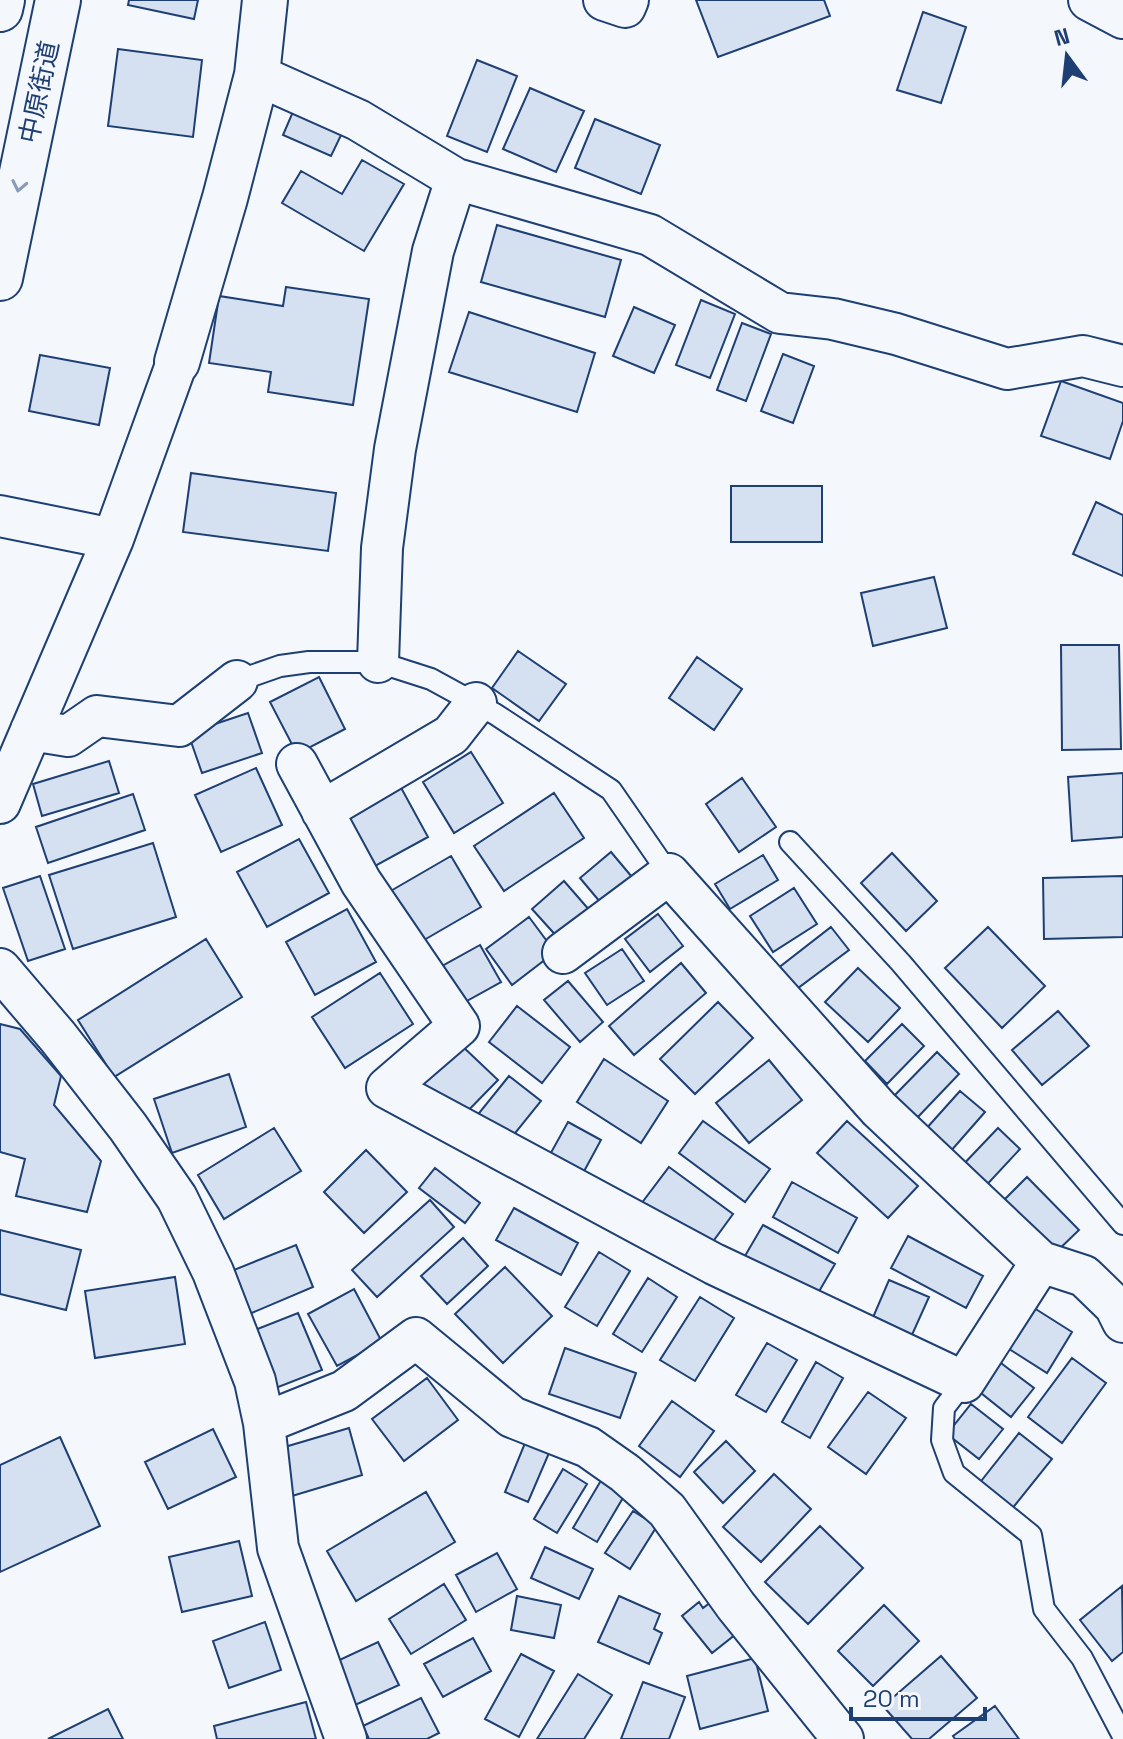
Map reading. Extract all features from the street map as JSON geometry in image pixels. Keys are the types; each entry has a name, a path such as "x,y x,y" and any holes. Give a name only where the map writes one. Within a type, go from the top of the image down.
{"street":[{"path":"0,9 2,0"},
{"name":"中原街道","path":"0,278 58,0"},
{"path":"0,803 113,539 177,362 257,75 265,0"},
{"path":"604,0 625,7 628,0"},
{"path":"1089,0 1123,18"},
{"path":"257,75 358,120 456,179 650,235 780,313 833,319 896,334 1007,369 1083,356 1123,366"},
{"path":"378,662 382,548 395,449 433,251 456,179"},
{"path":"0,516 113,539"},
{"path":"31,730 68,736 97,716 179,726 237,681"},
{"path":"322,811 451,735 476,703"},
{"path":"297,764 361,882 459,1026 387,1088 714,1264 964,1382 1041,1262"},
{"path":"563,953 669,874 879,1109 1041,1262 1084,1276 1120,1308"},
{"path":"0,969 128,1127 177,1198 213,1272 255,1381 264,1423 278,1548 346,1739"},
{"path":"264,1423 344,1391 416,1338 512,1417 588,1447 625,1473 667,1510 736,1606 843,1739"}],"lane":[{"path":"237,681 280,666 309,662 378,662 431,679 476,703 611,790 669,874"},
{"path":"790,842 901,963 1123,1224"},
{"path":"964,1382 944,1408 942,1440 954,1473 1031,1535 1044,1609 1082,1658 1123,1736"}],"building":[{"path":"129,0 198,0 194,19 128,5"},
{"path":"696,0 824,0 830,16 718,57"},
{"path":"923,12 966,27 941,103 897,90"},
{"path":"118,49 202,60 193,137 108,126"},
{"path":"477,60 517,76 487,152 447,136"},
{"path":"530,88 584,111 556,172 503,149"},
{"path":"295,107 344,129 331,156 283,135"},
{"path":"595,119 660,145 641,194 575,168"},
{"path":"362,160 404,184 364,251 282,203 301,171 342,194"},
{"path":"497,225 621,260 605,317 481,282"},
{"path":"286,287 369,299 353,405 268,392 271,372 209,363 219,296 283,306"},
{"path":"701,300 735,314 710,378 676,365"},
{"path":"634,307 675,325 654,373 613,356"},
{"path":"469,312 595,353 577,412 449,372"},
{"path":"742,323 771,334 746,401 717,390"},
{"path":"783,354 814,366 793,423 761,411"},
{"path":"40,355 110,368 99,425 29,411"},
{"path":"1061,381 1123,403 1123,421 1110,459 1041,436"},
{"path":"191,473 336,493 328,551 183,532"},
{"path":"731,486 822,486 822,542 731,542"},
{"path":"1096,502 1123,515 1123,576 1073,554"},
{"path":"934,577 947,628 873,646 861,593"},
{"path":"1061,645 1119,645 1121,749 1062,750"},
{"path":"518,651 566,684 539,721 492,688"},
{"path":"697,657 742,689 714,730 669,698"},
{"path":"319,677 345,729 297,754 270,702"},
{"path":"248,713 262,753 202,773 188,733"},
{"path":"471,752 503,803 454,833 423,782"},
{"path":"109,761 119,793 42,816 33,784"},
{"path":"256,768 282,825 221,852 195,795"},
{"path":"1123,773 1123,837 1072,841 1068,777"},
{"path":"742,778 776,827 739,852 706,804"},
{"path":"399,784 428,837 366,871 337,818"},
{"path":"554,793 584,838 504,891 474,846"},
{"path":"133,794 145,830 48,863 36,827"},
{"path":"299,839 329,893 267,927 237,872"},
{"path":"153,843 176,917 73,949 49,875"},
{"path":"611,852 637,883 606,909 580,878"},
{"path":"892,853 937,901 906,931 861,883"},
{"path":"763,855 778,880 730,909 715,884"},
{"path":"451,856 481,907 412,947 382,896"},
{"path":"40,876 65,949 28,961 3,888"},
{"path":"1123,876 1123,937 1044,939 1043,878"},
{"path":"564,881 591,912 560,940 532,909"},
{"path":"794,888 817,924 773,952 750,916"},
{"path":"347,909 376,962 315,995 286,942"},
{"path":"658,914 683,946 650,972 625,939"},
{"path":"529,917 555,952 512,985 486,949"},
{"path":"831,927 849,950 794,991 777,969"},
{"path":"988,927 1045,986 1002,1028 945,968"},
{"path":"206,939 242,997 114,1077 78,1020"},
{"path":"480,945 501,982 456,1007 435,970"},
{"path":"622,949 644,981 607,1005 585,973"},
{"path":"681,963 706,993 634,1055 609,1026"},
{"path":"858,968 900,1008 868,1042 825,1002"},
{"path":"380,973 413,1024 345,1068 312,1017"},
{"path":"568,981 603,1022 580,1042 544,1000"},
{"path":"718,1002 753,1038 695,1094 660,1059"},
{"path":"517,1006 570,1047 542,1083 489,1042"},
{"path":"1058,1011 1089,1046 1042,1085 1012,1050"},
{"path":"0,1024 20,1029 61,1076 54,1105 101,1161 87,1212 16,1196 25,1159 0,1152"},
{"path":"902,1024 924,1046 887,1084 865,1061"},
{"path":"460,1044 498,1080 456,1123 418,1088"},
{"path":"937,1052 959,1074 916,1119 893,1097"},
{"path":"604,1059 668,1101 641,1143 577,1102"},
{"path":"769,1060 802,1100 749,1143 716,1103"},
{"path":"229,1074 246,1127 172,1153 154,1099"},
{"path":"509,1076 541,1101 503,1148 471,1123"},
{"path":"960,1091 985,1112 950,1152 925,1130"},
{"path":"703,1121 770,1169 745,1202 679,1153"},
{"path":"847,1121 918,1186 888,1218 817,1153"},
{"path":"568,1122 601,1140 576,1186 543,1167"},
{"path":"274,1128 301,1171 224,1219 198,1175"},
{"path":"998,1128 1020,1149 981,1191 958,1170"},
{"path":"366,1150 407,1192 364,1233 324,1192"},
{"path":"669,1167 733,1214 706,1251 641,1204"},
{"path":"435,1168 480,1203 465,1223 419,1188"},
{"path":"1027,1177 1079,1230 1052,1256 1000,1204"},
{"path":"792,1182 857,1218 838,1253 773,1217"},
{"path":"430,1200 454,1227 377,1297 352,1270"},
{"path":"514,1208 578,1243 561,1275 496,1240"},
{"path":"763,1225 835,1264 814,1300 742,1261"},
{"path":"0,1230 81,1250 66,1310 0,1294"},
{"path":"908,1236 983,1276 966,1308 891,1268"},
{"path":"463,1238 488,1266 447,1304 421,1276"},
{"path":"296,1245 313,1287 247,1315 229,1272"},
{"path":"599,1252 630,1271 597,1326 565,1307"},
{"path":"505,1267 552,1316 503,1363 455,1314"},
{"path":"175,1277 185,1344 95,1358 85,1291"},
{"path":"648,1278 677,1297 642,1352 613,1334"},
{"path":"889,1280 929,1297 907,1346 868,1329"},
{"path":"354,1289 382,1342 337,1366 308,1314"},
{"path":"700,1297 734,1318 695,1381 660,1360"},
{"path":"1023,1301 1072,1332 1047,1373 998,1342"},
{"path":"298,1313 322,1370 268,1391 245,1334"},
{"path":"767,1343 797,1360 766,1412 736,1395"},
{"path":"565,1348 636,1373 620,1418 549,1394"},
{"path":"993,1357 1034,1388 1011,1417 971,1385"},
{"path":"1072,1358 1106,1383 1062,1443 1028,1417"},
{"path":"816,1362 843,1378 810,1438 782,1422"},
{"path":"427,1378 458,1420 404,1461 372,1419"},
{"path":"868,1392 906,1418 866,1474 828,1447"},
{"path":"672,1401 714,1431 680,1477 639,1446"},
{"path":"971,1404 1003,1429 979,1459 947,1434"},
{"path":"349,1428 362,1475 292,1496 278,1449"},
{"path":"213,1429 236,1477 168,1509 145,1462"},
{"path":"1019,1433 1052,1459 1011,1510 978,1485"},
{"path":"60,1437 100,1526 0,1572 0,1465"},
{"path":"726,1441 755,1471 723,1503 694,1472"},
{"path":"525,1443 549,1453 528,1502 505,1492"},
{"path":"563,1469 587,1484 557,1533 534,1519"},
{"path":"774,1474 811,1509 761,1562 723,1527"},
{"path":"603,1477 627,1491 597,1542 573,1528"},
{"path":"426,1492 455,1542 356,1601 327,1551"},
{"path":"633,1511 657,1526 630,1569 605,1553"},
{"path":"820,1526 863,1568 808,1624 765,1582"},
{"path":"239,1541 252,1596 182,1612 169,1557"},
{"path":"545,1547 593,1569 579,1599 531,1578"},
{"path":"497,1553 517,1589 476,1612 456,1575"},
{"path":"444,1584 466,1620 411,1654 389,1619"},
{"path":"1122,1586 1123,1652 1112,1661 1080,1620"},
{"path":"517,1596 561,1605 554,1638 511,1630"},
{"path":"619,1596 660,1614 654,1629 662,1633 649,1664 598,1642"},
{"path":"699,1602 703,1608 711,1602 736,1634 712,1653 682,1616"},
{"path":"884,1605 919,1641 873,1686 838,1651"},
{"path":"265,1622 281,1670 229,1688 213,1641"},
{"path":"473,1638 491,1671 443,1697 424,1664"},
{"path":"378,1642 399,1685 353,1706 333,1663"},
{"path":"521,1654 554,1671 519,1737 485,1719"},
{"path":"941,1656 977,1698 929,1739 912,1739 883,1706"},
{"path":"755,1658 768,1711 700,1729 687,1676"},
{"path":"578,1674 612,1695 584,1739 537,1739"},
{"path":"643,1682 685,1697 669,1739 621,1739"},
{"path":"421,1698 439,1733 427,1739 369,1739 363,1726"},
{"path":"306,1702 316,1739 217,1739 214,1726"},
{"path":"995,1706 1019,1739 955,1739 953,1736"},
{"path":"108,1709 123,1739 48,1739"}]}
